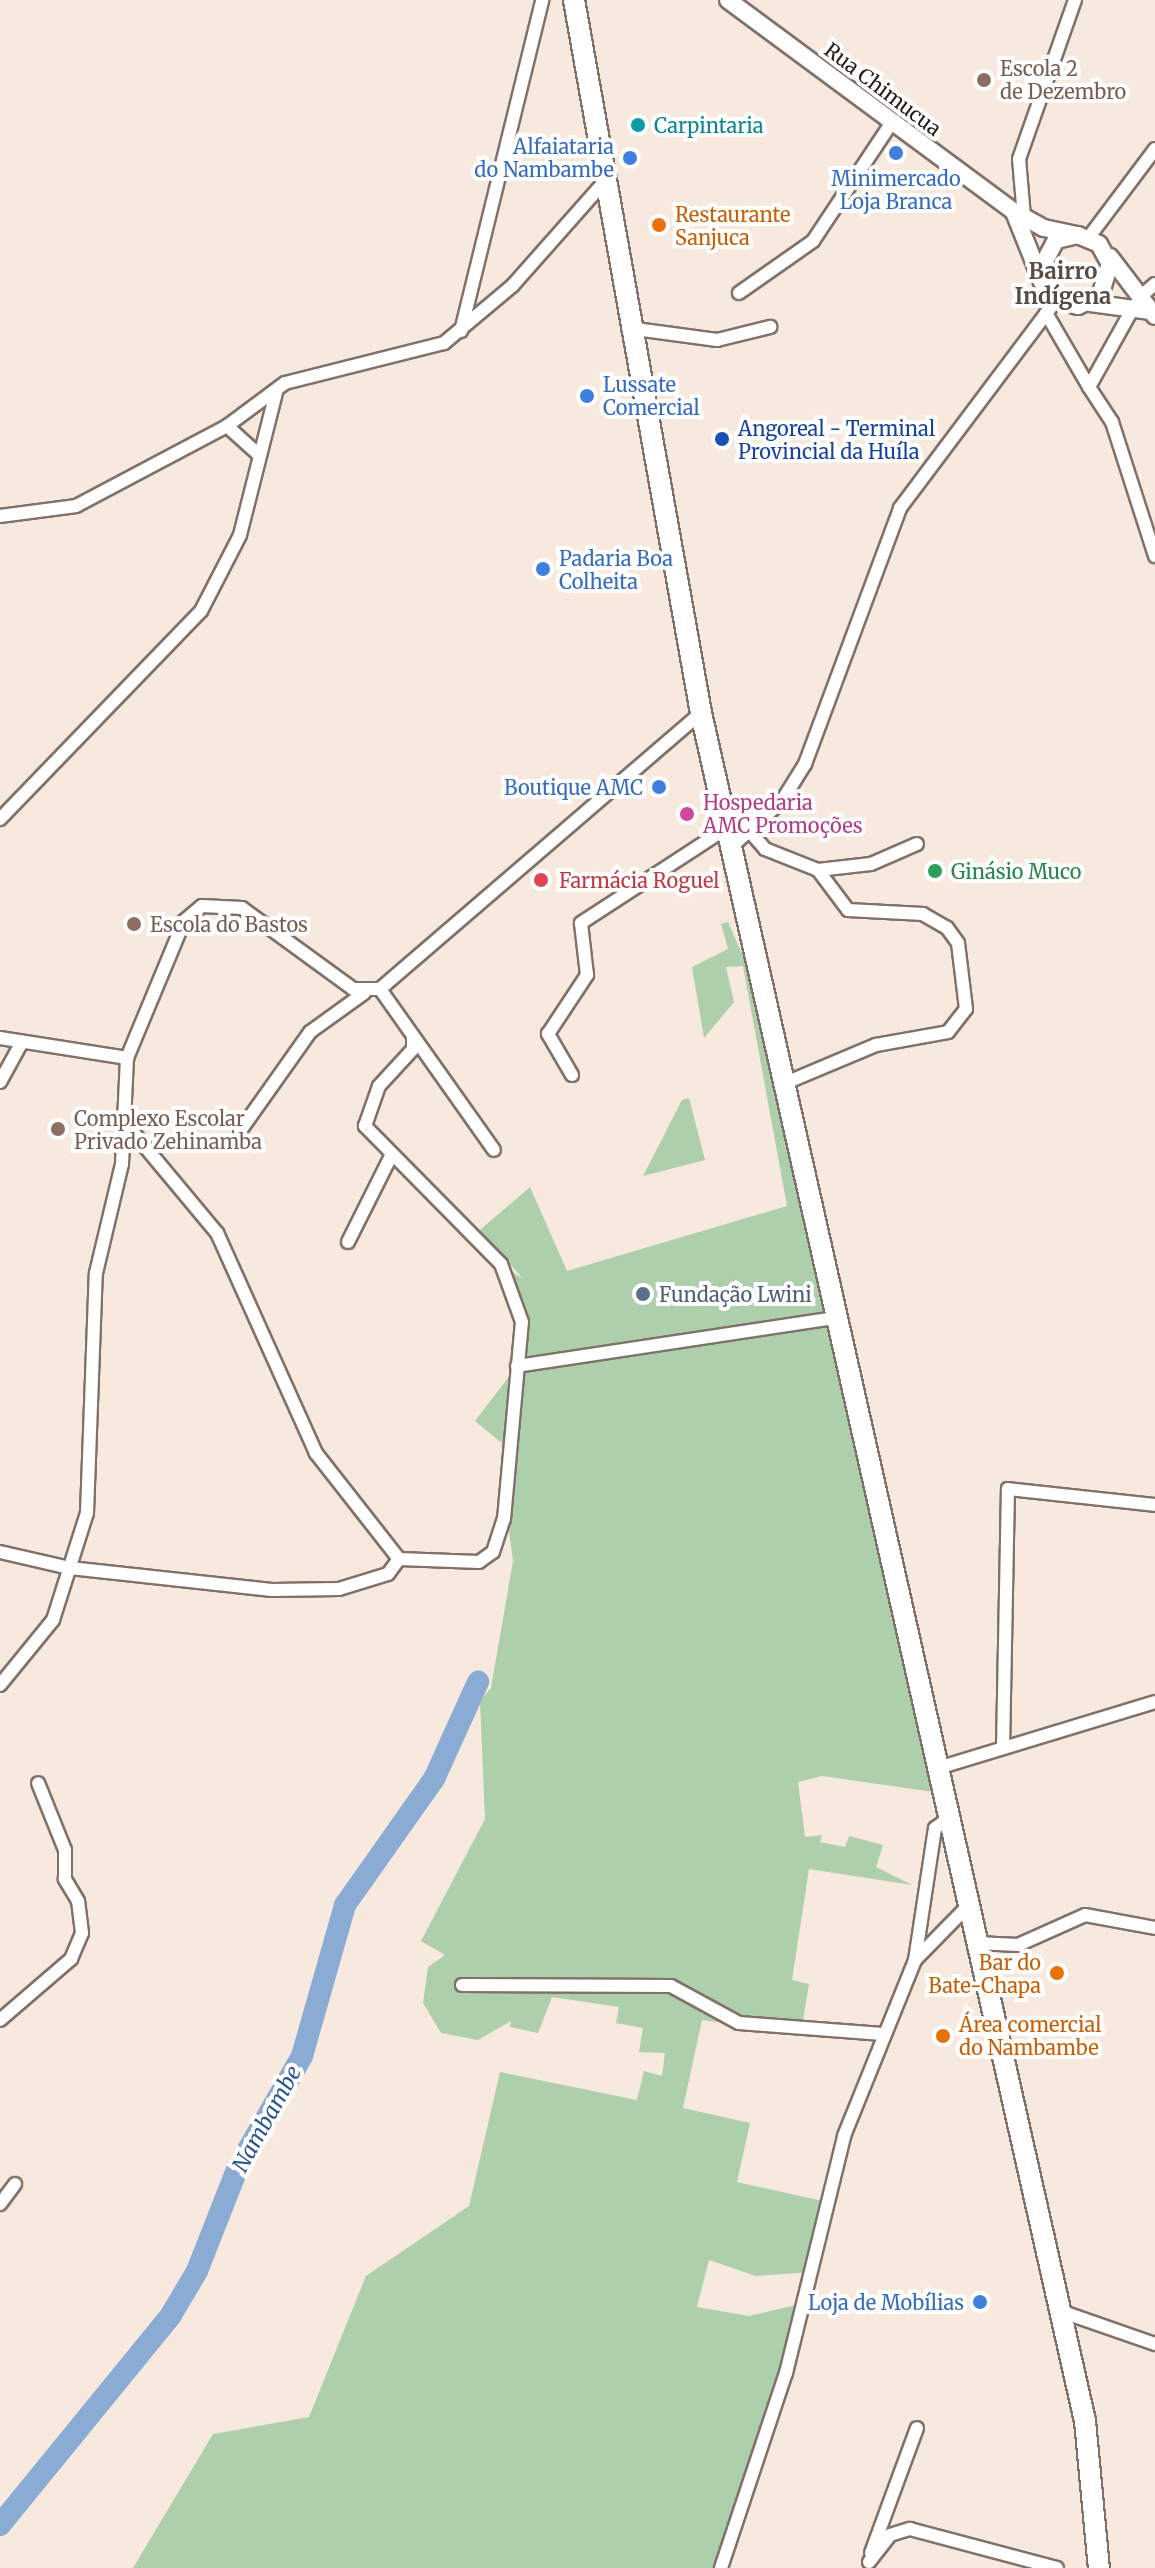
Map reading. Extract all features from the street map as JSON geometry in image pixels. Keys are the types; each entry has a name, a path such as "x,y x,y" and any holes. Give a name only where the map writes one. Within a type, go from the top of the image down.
{"main road":[{"path":"574,0 628,328 701,713 834,1318 1085,2421 1099,2568"}],"street":[{"path":"461,332 542,0"},
{"name":"Rua Chimucua","path":"728,0 1018,214 1084,236 1107,253 1145,308"},
{"path":"1018,214 1019,159 1075,0"},
{"path":"739,293 813,241 892,122"},
{"path":"1040,270 1056,240 1084,236 1155,149"},
{"path":"0,516 76,506 227,426 276,393 285,383 396,359 461,332 604,182"},
{"name":"Rua Chimucua","path":"1018,214 1051,307"},
{"path":"1090,303 1110,276 1107,253"},
{"path":"1089,387 1145,308 1155,284"},
{"path":"572,1075 548,1034 587,975 581,923 728,839 782,801 805,764 900,508 1051,307 1090,303 1145,308"},
{"path":"1051,307 1089,387 1112,422 1155,556"},
{"path":"628,328 717,340 770,327"},
{"path":"0,819 201,611 240,535 276,393"},
{"path":"227,426 259,455"},
{"path":"240,1131 310,1032 364,993 380,989 701,713"},
{"path":"746,827 765,849 818,870 871,864 917,844"},
{"path":"783,1084 876,1045 948,1032 966,1009 958,943 947,928 923,914 848,910 818,870"},
{"path":"0,1685 53,1620 87,1513 96,1273 127,1125 127,1058 173,941 202,906 242,908 364,993"},
{"path":"380,989 494,1150"},
{"path":"127,1125 217,1233 316,1453 399,1559 479,1562 493,1552 504,1519 522,1322 501,1264 365,1126 379,1086 413,1049 413,1037"},
{"path":"0,1038 127,1058"},
{"path":"0,1082 22,1042"},
{"path":"348,1242 392,1154"},
{"path":"517,1366 834,1318"},
{"path":"1003,1748 1008,1489 1155,1505"},
{"path":"0,1552 70,1568 272,1590 339,1589 388,1574 399,1559"},
{"path":"938,1768 1155,1702"},
{"path":"0,2020 71,1959 82,1933 78,1901 65,1879 65,1850 38,1783"},
{"path":"721,2568 786,2373 844,2136 915,1960 935,1828 949,1818"},
{"path":"915,1960 969,1905"},
{"path":"977,1943 1018,1945 1085,1915 1155,1928"},
{"path":"462,1985 671,1986 739,2023 883,2034"},
{"path":"0,2204 15,2184"},
{"path":"1060,2311 1155,2344"},
{"path":"868,2565 917,2428"},
{"path":"868,2565 890,2535 910,2529 1057,2568"}],"green space":[{"path":"728,922 747,965 934,1792 822,1776 798,1782 805,1837 822,1835 820,1842 845,1847 849,1836 883,1845 876,1867 912,1885 809,1869 792,1980 809,1984 801,2033 702,2020 683,2108 750,2123 737,2182 827,2202 811,2272 756,2276 709,2260 697,2307 749,2316 804,2303 721,2568 133,2568 213,2434 309,2417 366,2276 469,2206 500,2072 637,2100 644,2071 662,2076 665,2053 639,2052 643,2028 616,2023 619,2007 552,1997 538,2033 510,2027 511,2021 478,2040 441,2033 423,2003 428,1967 445,1955 421,1941 485,1819 480,1701 491,1688 513,1561 505,1503 509,1449 475,1421 517,1366 522,1322 501,1264 523,1279 480,1230 530,1187 567,1271 787,1206 743,966 726,967 734,1002 704,1038 692,967 728,949 721,924"},
{"path":"689,1098 705,1160 643,1176 682,1100"}],"waterway":[{"name":"Nambambe","path":"0,2525 171,2315 197,2271 238,2167 302,2056 345,1905 434,1779 478,1682"}],"place":[{"name":"Escola 2 de Dezembro","path":"984,80"},
{"name":"Carpintaria","path":"638,125"},
{"name":"Minimercado Loja Branca","path":"896,153"},
{"name":"Alfaiataria do Nambambe","path":"630,158"},
{"name":"Restaurante Sanjuca","path":"659,225"},
{"name":"Lussate Comercial","path":"587,396"},
{"name":"Angoreal - Terminal Provincial da Huíla","path":"722,439"},
{"name":"Padaria Boa Colheita","path":"543,569"},
{"name":"Boutique AMC","path":"659,787"},
{"name":"Hospedaria AMC Promoções","path":"687,814"},
{"name":"Ginásio Muco","path":"935,871"},
{"name":"Farmácia Roguel","path":"541,880"},
{"name":"Escola do Bastos","path":"134,924"},
{"name":"Complexo Escolar Privado Zehinamba","path":"58,1129"},
{"name":"Fundação Lwini","path":"643,1294"},
{"name":"Bar do Bate-Chapa","path":"1057,1973"},
{"name":"Área comercial do Nambambe","path":"943,2036"},
{"name":"Loja de Mobílias","path":"980,2302"}],"district":[{"name":"Bairro Indígena","path":"1063,284"}]}
